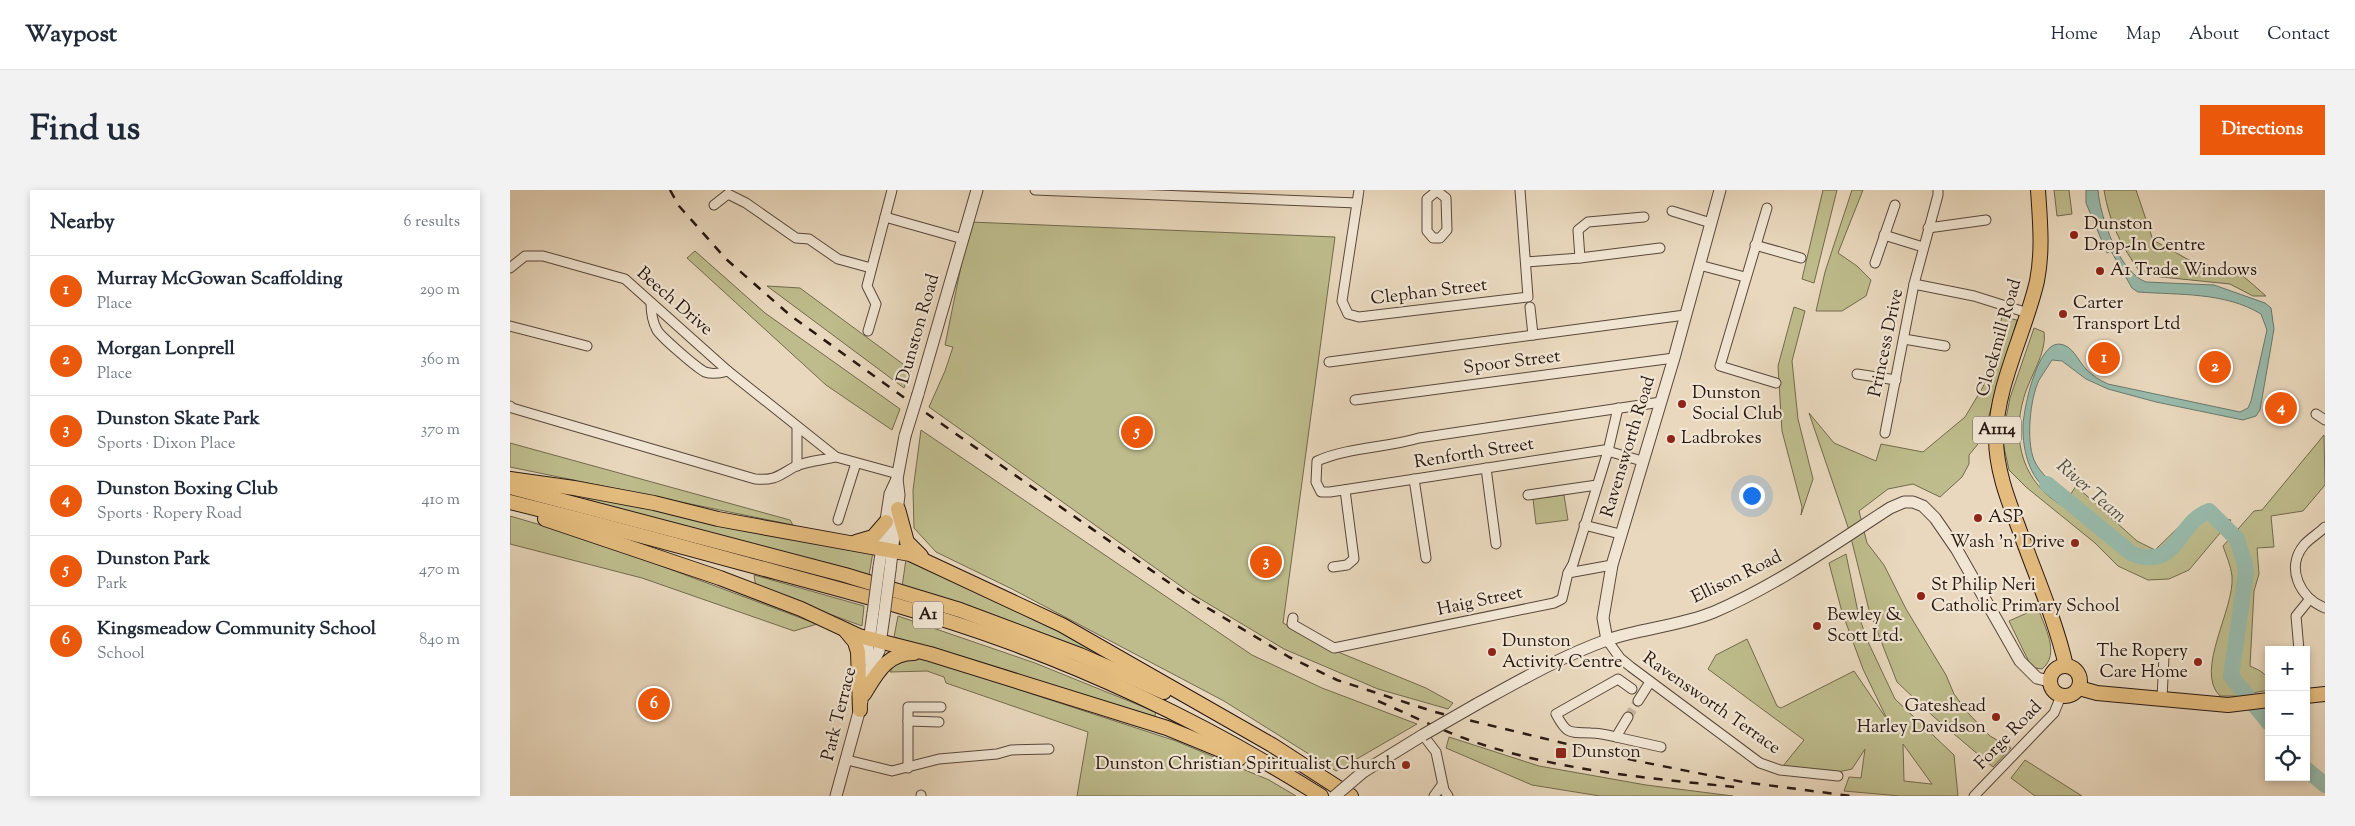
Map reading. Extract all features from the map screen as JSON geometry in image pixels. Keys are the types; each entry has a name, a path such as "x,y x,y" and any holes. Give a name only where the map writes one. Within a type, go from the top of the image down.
{"main road":[{"name":"Clockmill Road","path":"2038,190 2041,244 2037,279 1999,409 1996,437 2000,470 2008,499 2059,639 2066,666"},
{"path":"510,479 654,503 718,519 888,549 927,560 1062,625 1272,745"},
{"name":"A1","path":"510,487 845,576 960,610 1088,659 1170,694 1272,745 1350,796"},
{"name":"A1","path":"510,502 839,589 1010,642 1170,711 1260,759 1320,796"},
{"path":"510,508 720,578 875,640 930,654 1167,728 1212,745 1320,796"},
{"path":"898,509 907,542 927,560"},
{"path":"850,542 872,537 886,522"},
{"path":"844,628 853,639 858,652 860,710"},
{"path":"864,694 884,664 892,657 908,653 930,654"},
{"path":"2066,666 2077,672 2080,679 2079,688 2073,694 2061,696 2052,689 2049,681 2054,670 2066,666"},
{"path":"2079,688 2097,693 2228,705 2265,700"},
{"path":"2310,696 2325,694"}],"street":[{"path":"868,331 876,304 867,286 892,190"},
{"name":"Dunston Road","path":"888,549 886,522 890,494 897,476 905,436 977,190"},
{"path":"1036,190 1357,203 1359,190"},
{"path":"1520,190 1529,302 1534,335"},
{"name":"Ravensworth Road","path":"1607,640 1603,618 1612,565 1674,358 1720,190"},
{"path":"1914,284 1938,190"},
{"path":"1438,191 1446,198 1446,230 1440,238 1433,238 1426,231 1428,199 1438,191"},
{"path":"714,205 728,194 746,203 796,238 809,239 838,259 871,268"},
{"name":"Clephan Street","path":"1357,203 1342,301 1348,314 1359,317 1529,302"},
{"path":"1875,263 1895,205"},
{"path":"1767,208 1720,366 1776,383"},
{"path":"1672,211 1711,223"},
{"path":"885,217 963,239"},
{"path":"1580,258 1578,230 1588,222 1644,217"},
{"path":"1928,228 1986,220"},
{"path":"1884,235 1923,247"},
{"path":"1755,245 1801,258"},
{"path":"1526,262 1580,258 1660,248"},
{"name":"Beech Drive","path":"510,268 525,256 543,256 625,279 728,371 797,428 836,457 897,476"},
{"path":"1699,265 1745,277"},
{"name":"Princess Drive","path":"1885,432 1914,284 1974,296 2028,313"},
{"path":"651,303 651,316 658,332 679,352 705,372 719,374 728,371"},
{"path":"1330,362 1685,315"},
{"path":"510,326 587,346"},
{"path":"1904,339 1945,346"},
{"name":"Spoor Street","path":"1355,400 1674,358"},
{"path":"1858,374 1896,380"},
{"path":"1618,408 1661,402"},
{"name":"Beech Drive","path":"510,406 755,479 769,480 779,477 796,466 836,457"},
{"name":"Haig Street","path":"1293,618 1292,624 1334,648 1554,604 1562,599 1568,573 1573,564 1586,525 1608,451 1618,408"},
{"name":"Renforth Street","path":"1618,408 1419,438 1400,444 1332,454 1317,460 1316,482 1321,492 1345,490 1608,451 1642,461"},
{"path":"2316,414 2325,420"},
{"path":"796,466 797,428"},
{"path":"838,520 856,463"},
{"path":"1486,468 1496,544"},
{"name":"Dunston Road","path":"888,549 898,509 897,476"},
{"path":"1414,479 1426,558"},
{"path":"1528,495 1597,485"},
{"path":"1332,567 1347,566 1354,559 1345,490"},
{"name":"Ellison Road","path":"1335,796 1363,772 1423,735 1546,667 1607,640 1686,621 1728,606 1780,579 1890,508 1908,502 1923,506 1935,518 1962,558 2020,662 2037,678 2049,681"},
{"path":"1586,525 1620,534"},
{"path":"2325,527 2305,544 2297,558 2296,577 2298,585 2309,600 2325,608"},
{"name":"Park Terrace","path":"836,796 871,666 868,648 875,640 888,549"},
{"path":"1568,573 1612,565"},
{"path":"2300,646 2296,616 2309,600"},
{"name":"Ravensworth Terrace","path":"1607,640 1620,658 1650,682 1766,766 1780,770 1838,776"},
{"path":"2162,699 2164,656"},
{"path":"1632,689 1618,679 1556,714 1563,727 1570,733 1592,733 1661,747"},
{"path":"1638,701 1650,682"},
{"name":"Forge Road","path":"1974,796 2054,713 2061,696"},
{"path":"908,768 908,707 941,707"},
{"path":"1616,737 1628,717"},
{"path":"908,721 939,722"},
{"path":"1423,735 1436,752 1442,785 1448,796"},
{"path":"847,760 892,770 908,768 938,759 997,754 1011,750 1049,749"},
{"path":"1434,796 1442,785"}],"shaded area":[{"path":"1823,190 1837,190 1814,283 1802,279"},
{"path":"1852,190 1863,190 1838,253 1857,266 1871,280 1866,296 1842,311 1816,311 1825,272"},
{"path":"2054,190 2069,190 2072,214 2057,216"},
{"path":"2086,190 2098,190 2107,228 2119,256 2136,276 2146,282 2214,285 2265,303 2271,308 2274,329 2260,410 2256,416 2243,420 2156,402 2108,389 2086,379 2062,361 2052,360 2039,380 2033,398 2030,442 2037,465 2044,475 2065,495 2061,501 2045,488 2034,475 2024,446 2023,435 2023,421 2032,380 2044,355 2051,347 2059,344 2068,347 2083,366 2096,378 2108,384 2240,412 2248,408 2251,401 2267,330 2261,314 2232,302 2185,294 2138,292 2132,288 2111,251 2107,253 2086,203"},
{"path":"2104,190 2136,190 2153,240 2189,260 2242,275 2266,296 2253,296 2230,284 2142,275 2117,234"},
{"path":"970,222 1335,237 1283,623 1338,652 1426,688 1453,703 1448,709 1378,689 1284,649 1192,594 929,407 953,347 945,345"},
{"path":"695,251 765,313 900,409 892,430 826,385 687,258"},
{"path":"767,286 800,288 911,370 904,388"},
{"path":"1794,307 1805,311 1792,361 1798,419 1813,479 1801,515 1802,507 1782,431 1778,366"},
{"path":"2002,317 2017,320 1982,439 1969,455 1969,464 1962,477 1940,497 1913,484 1888,489 1859,511 1867,543 1884,565 1906,609 1946,675 1954,694 1968,713 1990,736 2011,748 1993,767 1934,717 1897,682 1869,610 1849,530 1809,413 1834,443 1876,461 1881,444 1923,452 1965,417 1983,387"},
{"path":"2034,328 2044,332 2043,348 2024,397 2019,429 2020,445 2030,473 2049,497 2063,506 2076,486 2137,541 2155,550 2187,519 2210,516 2231,520 2189,570 2169,579 2148,580 2118,566 2095,543 2026,487 2009,470 2002,438 2010,398"},
{"path":"921,430 1252,655 1322,688 1417,724 1336,771 1224,701 1012,589 936,552 914,528 913,490"},
{"path":"2324,435 2325,485 2303,511 2271,516 2274,547 2257,548 2259,574 2254,591 2250,666 2265,676 2265,691 2236,696 2220,696 2213,685 2211,671 2217,639 2228,605 2232,576 2230,564 2223,546 2254,511 2262,510"},
{"path":"510,443 790,520 793,525 510,467"},
{"path":"587,495 873,552 869,575 587,500"},
{"path":"1564,495 1568,520 1536,524 1533,499"},
{"path":"510,516 565,532 656,564 817,624 794,631 642,578 510,544"},
{"path":"1846,554 1859,617 1869,644 1895,699 1954,755 1958,796 1900,796 1844,791 1849,777 1861,778 1865,749 1852,769 1838,772 1783,766 1804,740 1708,669 1716,655 1747,639 1777,706 1781,708 1854,671 1888,721 1863,669 1842,612 1829,563","holes":["1903,744 1932,784 1904,781"]},
{"path":"906,559 940,572 1113,658 1112,664 983,611 902,587"},
{"path":"754,575 864,606 862,626 756,587"},
{"path":"2038,608 2051,648 2048,663 2042,669 2035,668 2030,664 2009,621"},
{"path":"898,616 1035,663 1156,712 1154,719 894,637"},
{"path":"919,657 1176,741 1269,780 1296,796 1077,796 1088,732 946,683 944,677 927,671 890,672 896,661"},
{"path":"1449,737 1539,766 1646,785 1733,796 1600,796 1532,785 1446,748"},
{"path":"2025,760 2082,796 2035,796 2011,778"}],"waterway":[{"name":"River Team","path":"2047,484 2131,553 2146,557 2158,556 2175,544 2198,517 2209,511 2237,539 2246,573 2231,676 2265,718"},
{"name":"River Team","path":"2310,772 2325,785"}],"tunnel":[{"path":"1628,717 1638,701"}],"railway":[{"path":"670,190 679,206 726,259 791,316 906,399 1191,598 1289,657 1337,680 1435,712 1637,761 1743,782 1851,796"},
{"path":"1378,701 1469,740 1534,759 1600,771 1735,787"}],"place":[{"name":"Dunston Drop-In Centre","path":"2074,235"},
{"name":"A1 Trade Windows","path":"2100,271"},
{"name":"Carter Transport Ltd","path":"2063,314"},
{"name":"Murray McGowan Scaffolding","path":"2104,358"},
{"name":"Morgan Lonprell","path":"2215,367"},
{"name":"Dunston Social Club","path":"1682,404"},
{"name":"Dunston Boxing Club","path":"2281,408"},
{"name":"Dunston Park","path":"1137,432"},
{"name":"Ladbrokes","path":"1671,439"},
{"name":"ASP","path":"1978,518"},
{"name":"Wash 'n' Drive","path":"2075,543"},
{"name":"Dunston Skate Park","path":"1266,562"},
{"name":"St Philip Neri Catholic Primary School","path":"1921,596"},
{"name":"Bewley & Scott Ltd.","path":"1817,626"},
{"name":"Dunston Activity Centre","path":"1492,652"},
{"name":"The Ropery Care Home","path":"2198,662"},
{"name":"Kingsmeadow Community School","path":"654,704"},
{"name":"Gateshead Harley Davidson","path":"1996,717"},
{"name":"Dunston","path":"1561,753"},
{"name":"Dunston Christian Spiritualist Church","path":"1406,765"}]}
